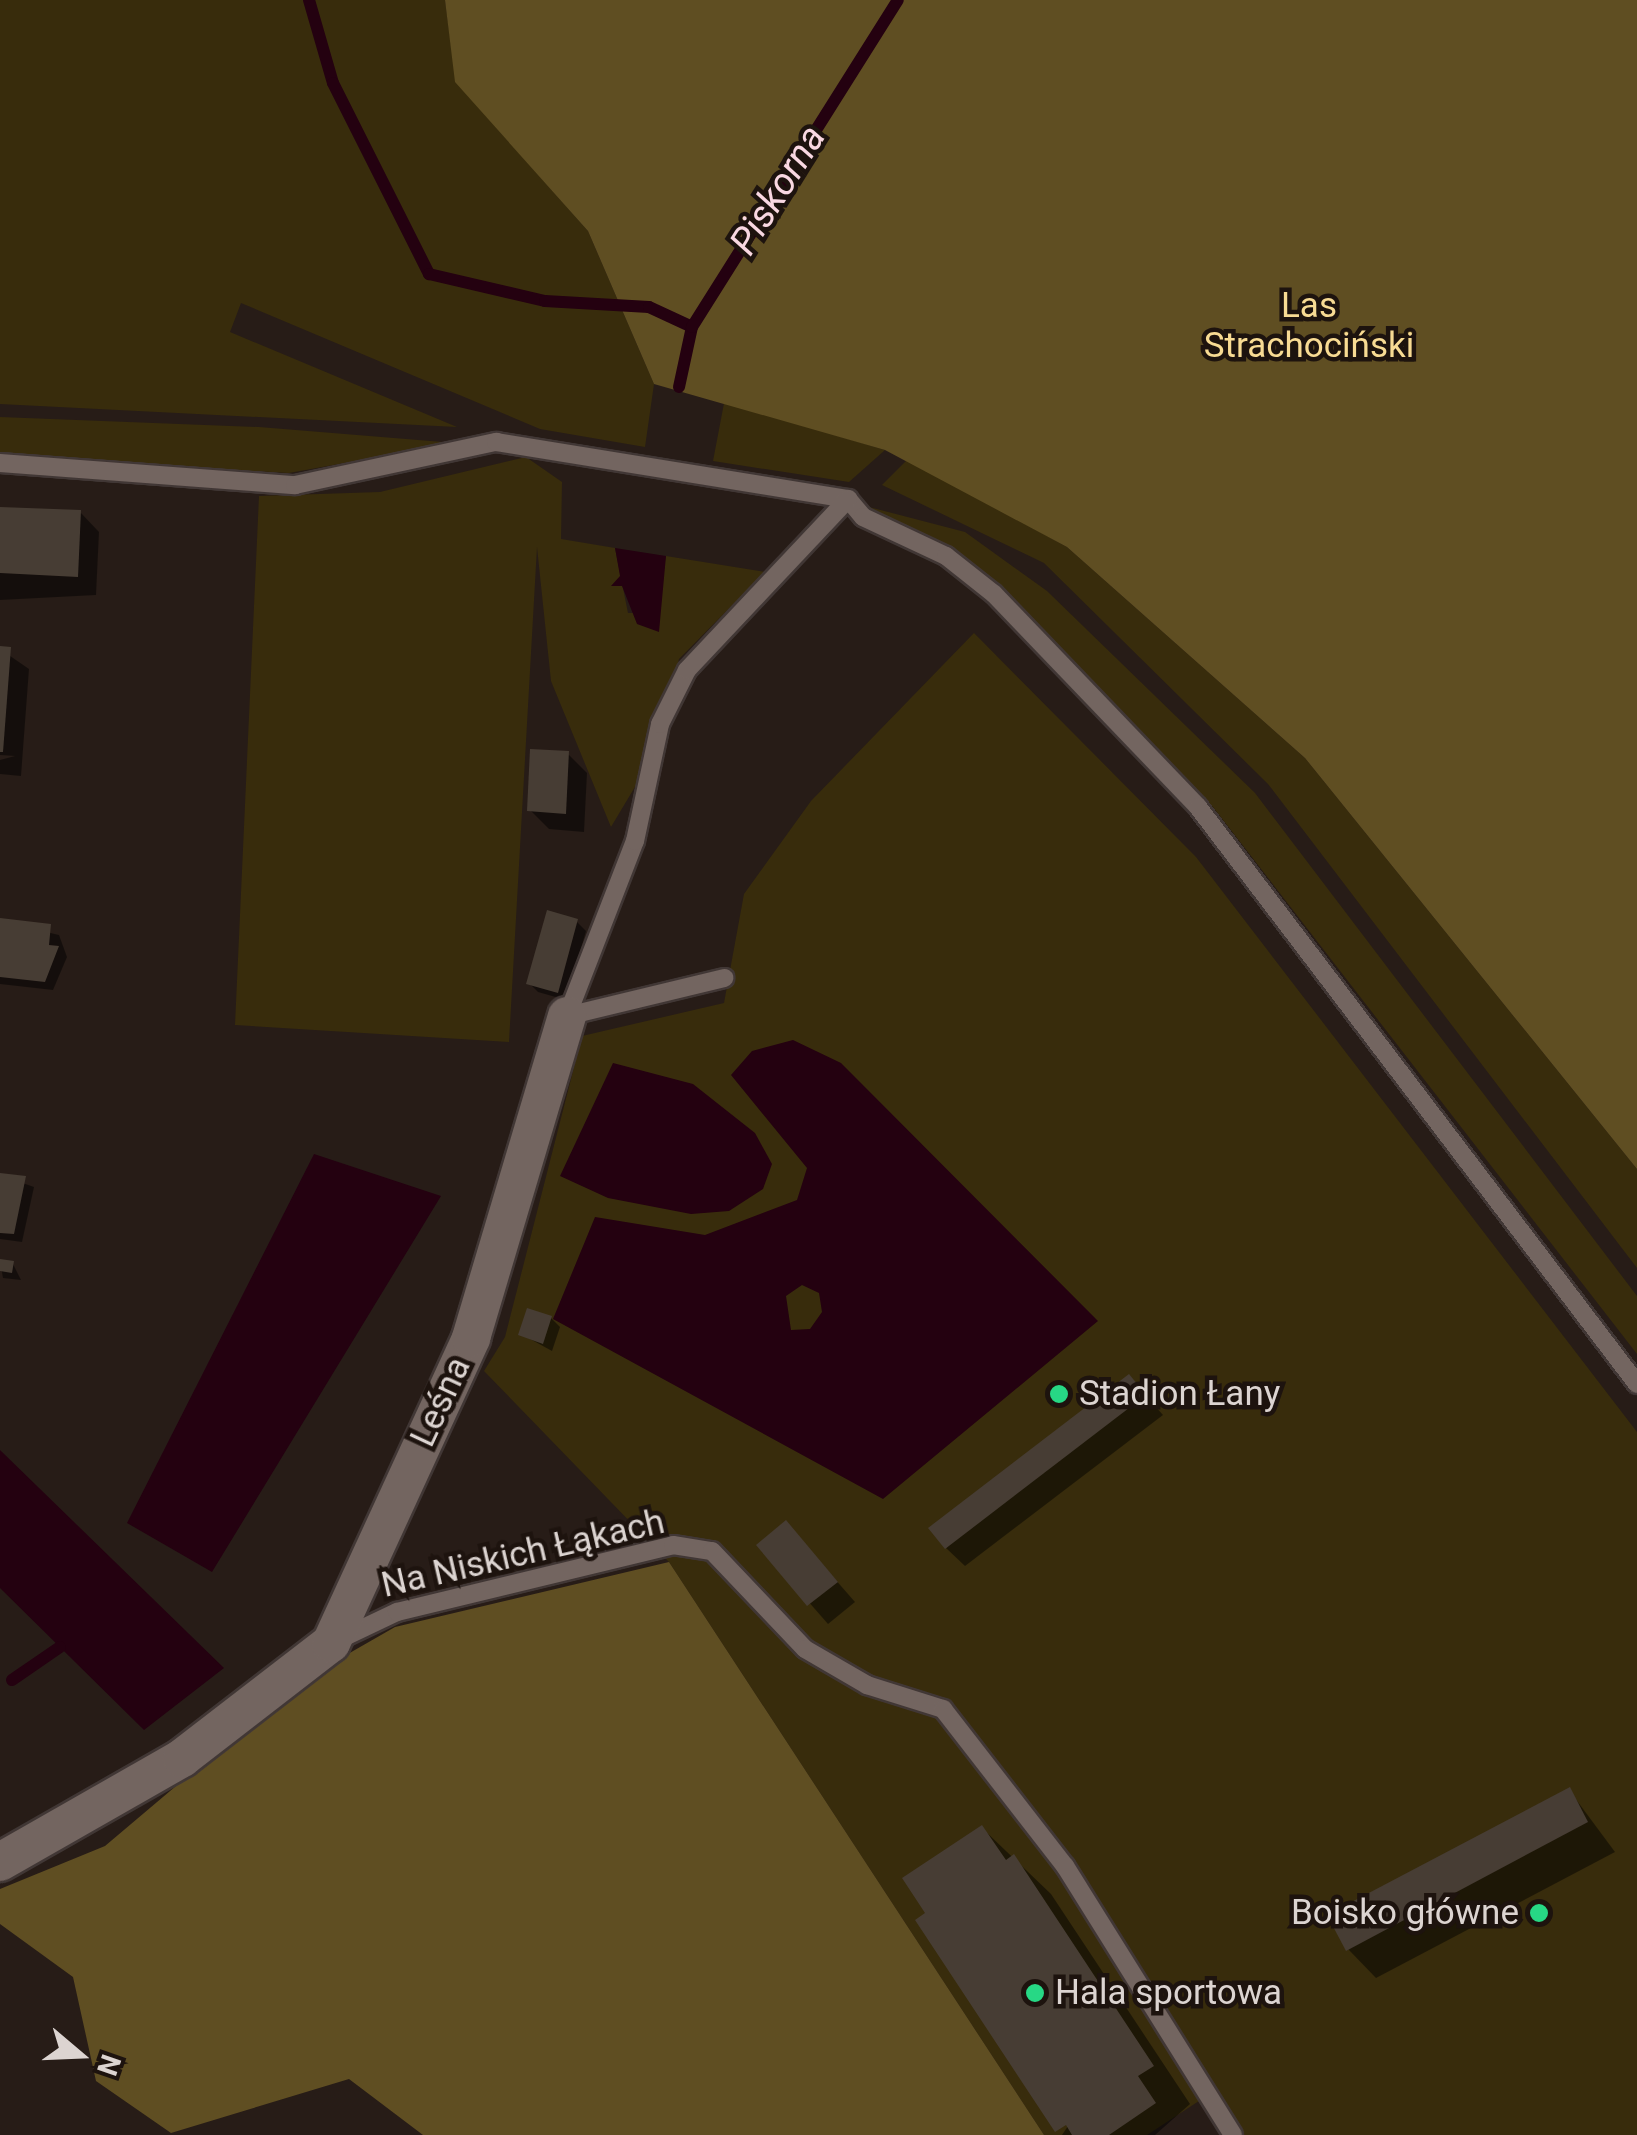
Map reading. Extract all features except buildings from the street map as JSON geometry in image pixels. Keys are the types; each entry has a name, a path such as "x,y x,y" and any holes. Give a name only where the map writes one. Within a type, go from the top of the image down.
{"street":[{"name":"Leśna","path":"0,1862 182,1758 331,1643 471,1338 567,1016"}],"lane":[{"path":"0,463 295,486 496,442 848,499 863,518 946,556 994,594 1198,807 1637,1384"},
{"name":"Leśna","path":"567,1016 653,776 660,724 687,670 848,499"},
{"path":"567,1016 724,978"},
{"name":"Na Niskich Łąkach","path":"331,1643 396,1612 641,1553 712,1551 806,1650 867,1684 943,1709 1065,1866 1234,2135"}],"shaded area":[{"path":"0,0 445,0 456,82 588,231 654,384 645,447 540,429 241,303 230,332 457,427 0,404"},
{"path":"725,398 885,450 849,482 713,461"},
{"path":"0,417 259,427 455,443 289,473 0,457"},
{"path":"526,457 562,482 561,539 615,548 628,613 655,613 666,556 765,572 679,659 654,755 611,827 551,681 537,547 509,1042 235,1025 259,496 380,492"},
{"path":"908,459 1067,547 1305,758 1637,1169 1637,1268 1268,784 1044,563 882,485"},
{"path":"869,507 965,532 1047,591 1255,793 1637,1296 1637,1354 1213,807 963,556"},
{"path":"615,548 666,556 659,632 637,624 622,586 611,586 620,576"},
{"name":"Stadion Łany","path":"974,633 1196,857 1637,1432 1637,2135 1224,2135 1202,2099 1147,2135 1044,2135 669,1562 484,1371 505,1337 582,1036 724,1003 744,894 811,801"},
{"path":"793,1040 841,1063 1098,1321 883,1499 553,1319 595,1217 705,1235 797,1200 807,1168 731,1075 752,1051","holes":["802,1285 819,1293 822,1312 810,1329 791,1330 786,1296"]},
{"path":"613,1063 693,1084 755,1133 772,1164 763,1189 729,1211 691,1214 608,1198 560,1176"},
{"path":"314,1154 441,1196 212,1572 127,1523"},
{"path":"0,1450 224,1668 144,1730 0,1588"}],"green space":[{"name":"Las Strachociński","path":"445,0 1637,0 1637,1169 1305,758 1067,547 885,450 654,384 588,231 455,82"},
{"path":"669,1562 1044,2135 423,2135 349,2079 171,2133 96,2081 73,1977 0,1924 0,1889 105,1846 299,1682 395,1627"}],"waterway":[{"path":"309,0 333,83 429,274 545,301 649,307 692,327"},
{"name":"Piskorna","path":"679,387 692,327 898,0"},
{"path":"12,1680 60,1647"}],"place":[{"name":"Stadion Łany","path":"1059,1394"},
{"name":"Boisko główne","path":"1539,1913"},
{"name":"Hala sportowa","path":"1035,1993"}]}
